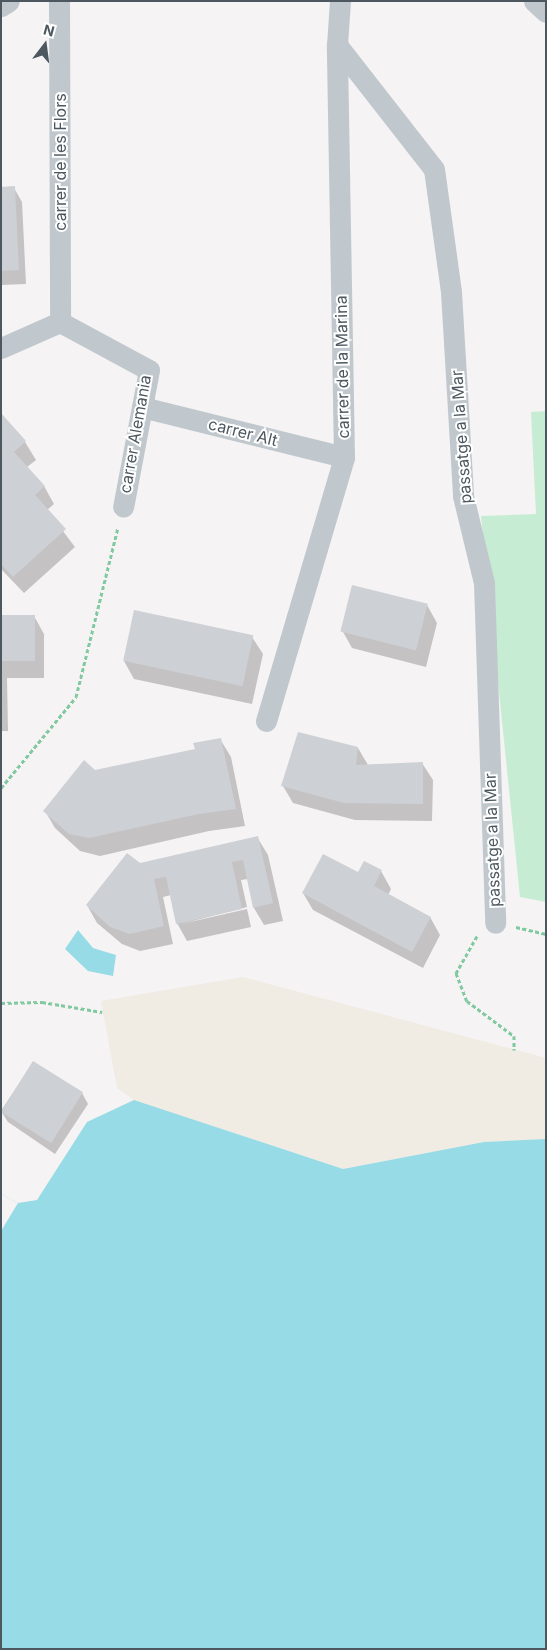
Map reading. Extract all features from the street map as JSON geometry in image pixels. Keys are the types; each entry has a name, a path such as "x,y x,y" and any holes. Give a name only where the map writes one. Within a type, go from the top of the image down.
{"street":[{"path":"1,6 9,1"},
{"name":"carrer de les Flors","path":"59,1 60,322"},
{"name":"carrer de la Marina","path":"266,722 344,457 337,45 340,1"},
{"path":"534,1 546,12"},
{"name":"passatge a la Mar","path":"337,45 434,169 451,292 463,496 484,583 495,923"},
{"path":"1,348 60,322"},
{"name":"carrer Alemania","path":"60,322 149,370 123,507"},
{"name":"carrer Alt","path":"142,406 344,457"}],"path":[{"path":"1,788 76,697 123,507"},
{"path":"514,1050 514,1036 467,1001 456,973 482,927 495,923 546,934"},
{"path":"1,1003 42,1002 102,1012"}],"green space":[{"path":"546,411 546,902 520,897 481,516 536,514 531,412"}],"sand":[{"path":"243,977 546,1058 546,1139 484,1142 343,1169 134,1100 117,1088 101,1001"}],"water":[{"path":"78,930 93,948 116,955 113,976 88,971 65,949"},
{"path":"134,1100 343,1169 484,1142 546,1139 546,1649 1,1649 1,1194 18,1203 37,1200 87,1122"}],"pier":[{"path":"1,1194 18,1203 1,1231"}],"building":[{"path":"15,186 19,270 1,271 1,187"},
{"path":"1,413 26,441 14,452 45,486 35,495 66,529 13,577 1,564"},
{"path":"352,585 428,604 416,650 340,632"},
{"path":"134,610 253,635 243,686 123,661"},
{"path":"1,615 35,615 35,661 1,661"},
{"path":"298,732 358,747 356,765 423,762 423,804 344,803 281,786"},
{"path":"221,738 236,809 199,814 89,838 69,834 43,811 84,760 95,770 195,749 193,743"},
{"path":"258,836 273,903 253,908 243,860 232,862 242,909 176,924 166,877 154,879 164,926 130,934 110,927 86,905 127,853 140,863"},
{"path":"323,854 358,872 364,861 382,870 374,886 431,917 412,952 302,893"},
{"path":"33,1061 83,1092 51,1143 1,1112"}]}
